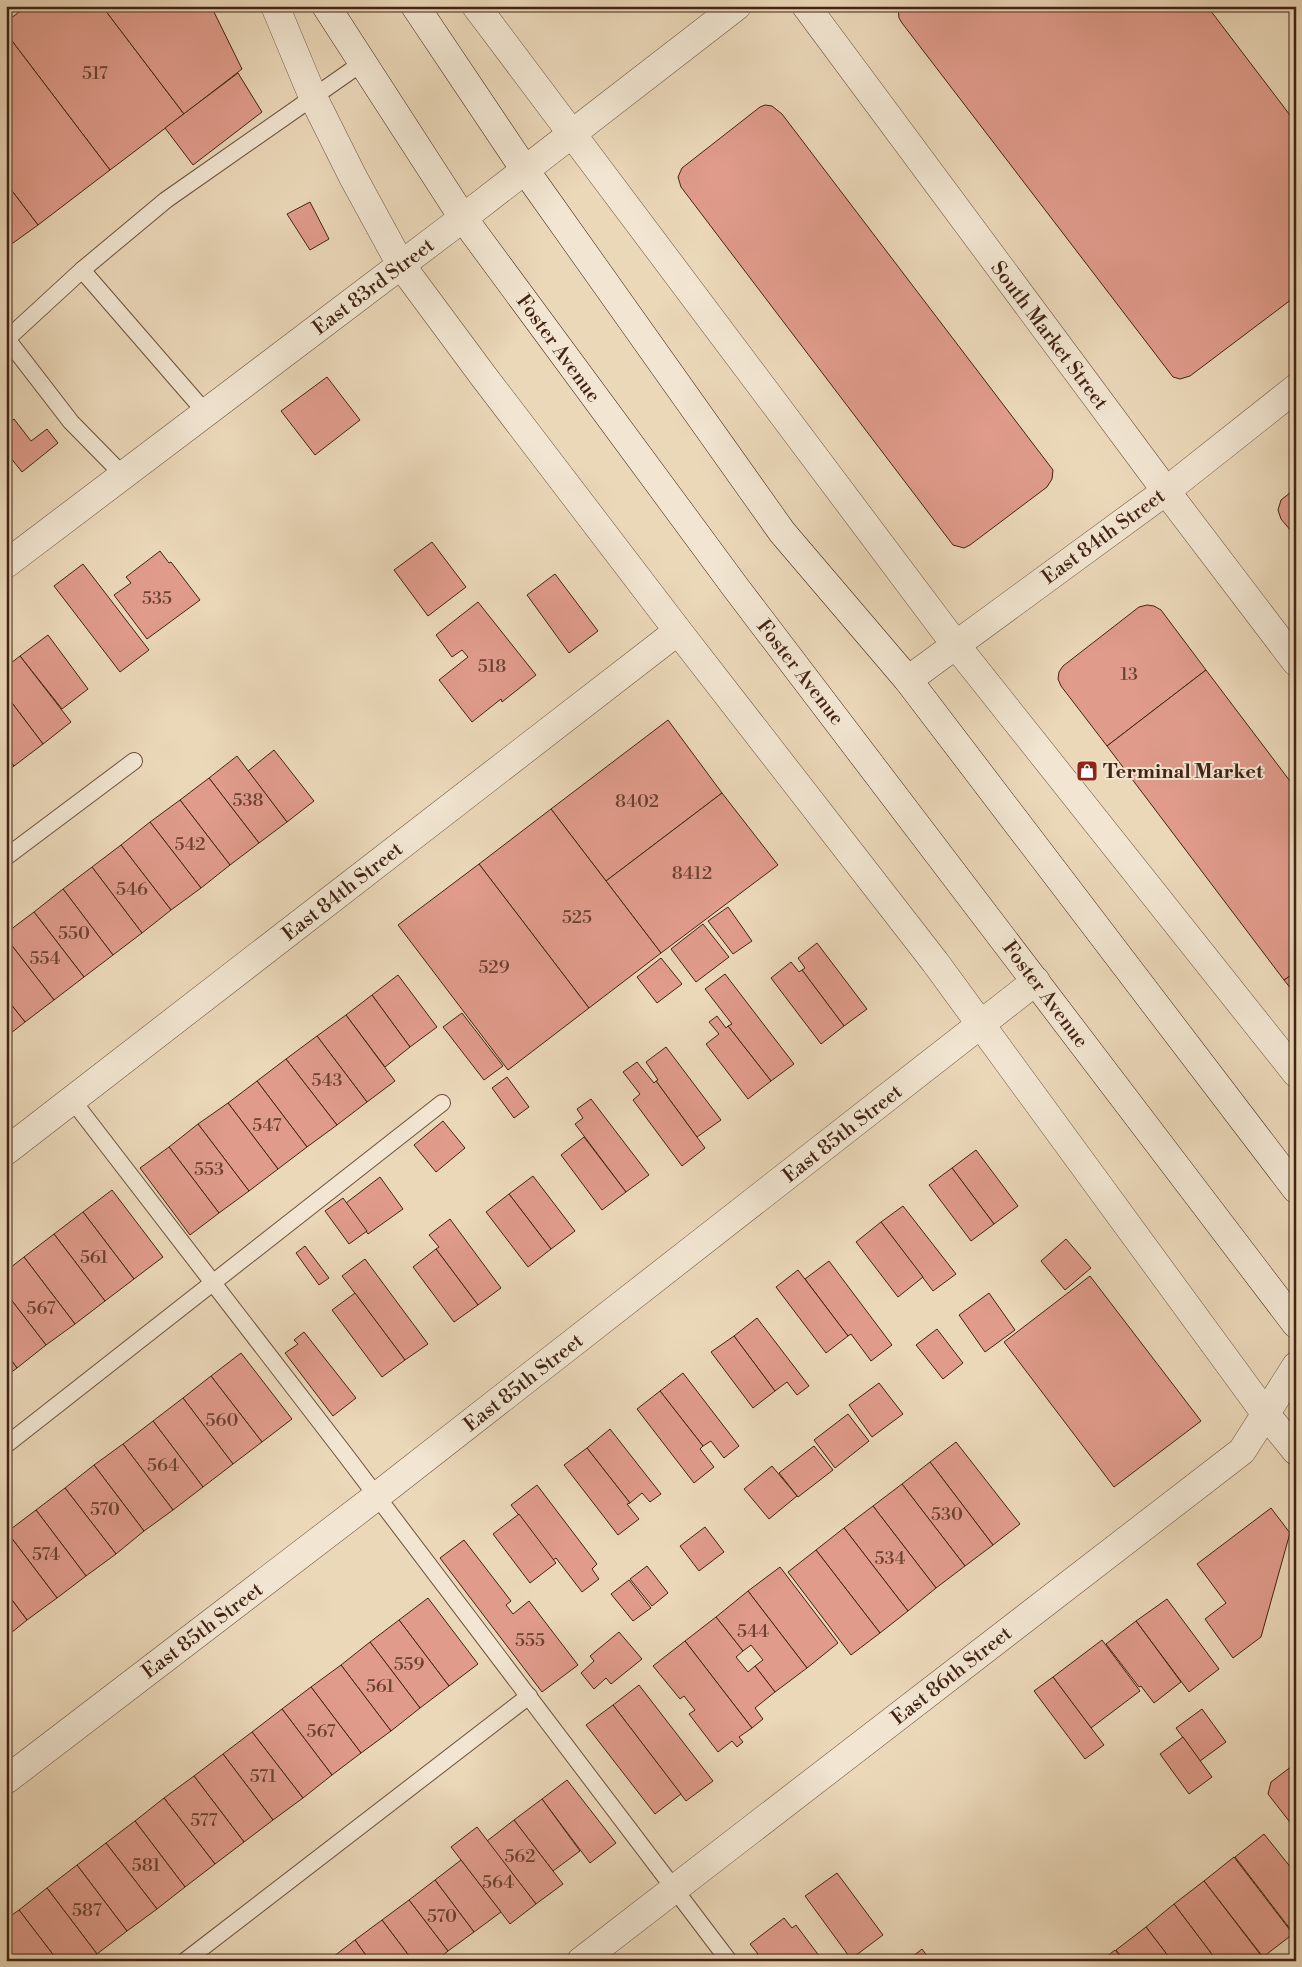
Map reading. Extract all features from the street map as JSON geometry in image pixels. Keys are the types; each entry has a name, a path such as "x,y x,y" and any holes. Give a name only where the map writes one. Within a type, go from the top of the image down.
{"street":[{"path":"275,6 313,97 353,177 401,265 678,631 935,962 1265,1413 1296,1451"},
{"name":"Foster Avenue","path":"326,6 463,218 736,588 1296,1324"},
{"path":"416,6 525,170 782,532 908,680 1295,1185"},
{"path":"476,6 955,644 1296,1073"},
{"name":"East 83rd Street","path":"6,564 463,218 737,6"},
{"name":"South Market Street","path":"806,6 1166,491 1296,662"},
{"name":"East 84th Street","path":"908,680 1166,491 1296,388"},
{"name":"East 84th Street","path":"6,1151 678,631"},
{"name":"East 85th Street","path":"6,1780 377,1496 1036,981"},
{"name":"East 86th Street","path":"581,1961 1242,1451 1296,1366"}],"lane":[{"path":"123,475 72,422 7,339 82,270 166,200 362,63"},
{"path":"82,270 206,413"},
{"path":"6,857 134,761"},
{"path":"73,1100 377,1496 729,1961"},
{"path":"6,1445 442,1102"},
{"path":"185,1961 529,1696"}],"building":[{"path":"27,6 102,6 184,114 110,170 6,33 6,22"},
{"path":"102,6 211,6 242,69 184,114"},
{"path":"898,6 1207,6 1296,123 1296,296 1190,376 1180,379 1173,377 902,23 899,18"},
{"path":"6,33 110,170 38,225 6,183"},
{"path":"238,73 262,112 193,165 165,128"},
{"path":"765,105 772,106 782,114 1053,470 1052,479 1047,487 964,548 953,545 681,187 678,177 682,168"},
{"path":"6,183 38,225 6,248"},
{"path":"310,202 329,239 310,250 287,214"},
{"path":"327,377 360,420 315,455 281,411"},
{"path":"14,419 31,441 47,429 58,443 22,472 6,452 6,425"},
{"path":"1296,488 1296,537 1281,519 1278,510 1281,500"},
{"path":"432,542 466,587 428,616 394,570"},
{"path":"160,551 169,563 171,562 200,600 147,639 114,595 131,583 126,577"},
{"path":"83,564 149,650 120,672 54,586"},
{"path":"555,574 598,631 569,653 527,595"},
{"path":"478,602 536,675 502,702 501,699 472,722 439,680 468,657 462,650 452,657 436,635"},
{"path":"1147,605 1161,610 1206,670 1107,746 1061,686 1058,679 1059,672 1063,666 1139,607"},
{"path":"48,635 88,689 62,709 20,656"},
{"path":"20,656 71,722 43,744 6,695 6,667"},
{"path":"1206,670 1296,789 1296,972 1284,980 1107,746"},
{"path":"6,695 43,744 14,766 6,756"},
{"path":"668,720 722,793 606,881 551,809"},
{"path":"274,750 314,801 287,822 248,771"},
{"path":"6,756 14,766 6,772"},
{"path":"237,756 287,822 259,843 209,778"},
{"path":"209,778 259,843 230,865 180,800"},
{"path":"722,793 778,865 661,953 606,881"},
{"path":"180,800 230,865 201,888 150,822"},
{"path":"551,809 661,953 589,1008 479,864"},
{"path":"150,822 201,888 171,910 121,845"},
{"path":"121,845 171,910 142,933 92,867"},
{"path":"479,864 589,1008 508,1070 398,925"},
{"path":"92,867 142,933 113,955 63,889"},
{"path":"63,889 113,955 84,977 34,912"},
{"path":"728,907 752,941 733,954 708,921"},
{"path":"34,912 84,977 54,1000 6,938 6,933"},
{"path":"703,924 729,957 696,982 671,949"},
{"path":"6,938 54,1000 25,1022 6,998"},
{"path":"817,943 867,1009 844,1026 802,970 805,968 798,958"},
{"path":"661,958 682,984 657,1003 637,977"},
{"path":"791,962 799,972 802,970 844,1026 821,1044 771,978"},
{"path":"1296,972 1296,995 1284,980"},
{"path":"725,974 794,1064 771,1081 728,1026 732,1024 705,989"},
{"path":"398,975 437,1027 410,1047 372,995"},
{"path":"372,995 410,1047 385,1067 346,1015"},
{"path":"6,998 25,1022 6,1037"},
{"path":"462,1013 503,1066 484,1080 443,1027"},
{"path":"346,1015 395,1081 367,1102 317,1036"},
{"path":"717,1016 726,1028 728,1026 771,1081 748,1099 706,1044 719,1034 709,1022"},
{"path":"317,1036 367,1102 337,1125 286,1059"},
{"path":"666,1047 721,1120 697,1137 656,1081 658,1080 646,1062"},
{"path":"286,1059 337,1125 307,1147 257,1081"},
{"path":"637,1062 654,1083 656,1081 705,1148 682,1166 633,1100 640,1094 623,1072"},
{"path":"507,1077 529,1107 514,1118 492,1088"},
{"path":"257,1081 307,1147 278,1169 228,1103"},
{"path":"591,1099 649,1175 626,1192 575,1124 583,1118 577,1109"},
{"path":"228,1103 278,1169 249,1191 198,1124"},
{"path":"443,1121 465,1148 436,1172 414,1145"},
{"path":"198,1124 249,1191 219,1213 169,1147"},
{"path":"584,1137 626,1192 602,1210 561,1155"},
{"path":"169,1147 219,1213 190,1235 140,1168"},
{"path":"976,1150 1018,1206 994,1224 952,1168"},
{"path":"952,1168 994,1224 971,1241 929,1185"},
{"path":"533,1176 575,1231 551,1249 509,1194"},
{"path":"380,1177 403,1209 368,1234 346,1203"},
{"path":"112,1190 163,1257 134,1279 83,1212"},
{"path":"509,1194 551,1249 528,1267 486,1212"},
{"path":"343,1198 367,1231 349,1244 325,1211"},
{"path":"903,1206 956,1274 933,1291 881,1222"},
{"path":"83,1212 134,1279 105,1301 54,1234"},
{"path":"450,1219 501,1288 478,1305 436,1249 439,1247 429,1235"},
{"path":"881,1222 923,1277 898,1297 856,1242"},
{"path":"54,1234 105,1301 75,1324 24,1257"},
{"path":"1066,1239 1091,1268 1065,1290 1041,1261"},
{"path":"305,1246 329,1278 319,1285 296,1253"},
{"path":"436,1249 478,1305 454,1322 413,1267"},
{"path":"24,1257 75,1324 46,1345 6,1293 6,1271"},
{"path":"365,1259 428,1344 405,1360 342,1276"},
{"path":"829,1261 892,1345 871,1361 851,1334 848,1336 805,1279"},
{"path":"798,1270 848,1336 826,1353 776,1287"},
{"path":"1090,1276 1201,1421 1114,1487 1004,1342"},
{"path":"6,1293 46,1345 17,1368 6,1353"},
{"path":"355,1293 405,1360 382,1377 332,1310"},
{"path":"989,1293 1015,1330 985,1352 959,1315"},
{"path":"757,1318 809,1386 797,1395 787,1382 775,1391 734,1336"},
{"path":"937,1329 963,1363 943,1379 916,1345"},
{"path":"304,1332 356,1398 333,1416 285,1353 298,1344 294,1340"},
{"path":"734,1336 775,1391 753,1408 711,1352"},
{"path":"6,1353 17,1368 6,1376"},
{"path":"241,1353 292,1419 262,1442 211,1376"},
{"path":"683,1373 739,1446 724,1458 711,1441 703,1446 660,1391"},
{"path":"211,1376 262,1442 233,1464 183,1398"},
{"path":"879,1383 903,1414 872,1437 849,1405"},
{"path":"660,1391 703,1446 700,1449 714,1467 694,1483 637,1409"},
{"path":"183,1398 233,1464 203,1487 153,1421"},
{"path":"848,1414 869,1441 835,1468 814,1440"},
{"path":"153,1421 203,1487 173,1510 123,1444"},
{"path":"610,1429 661,1494 650,1502 642,1493 630,1503 587,1448"},
{"path":"956,1442 1020,1524 993,1545 930,1462"},
{"path":"123,1444 173,1510 144,1531 94,1465"},
{"path":"814,1446 833,1470 798,1497 779,1473"},
{"path":"587,1448 630,1503 627,1504 639,1519 618,1535 564,1465"},
{"path":"930,1462 993,1545 965,1566 902,1484"},
{"path":"94,1465 144,1531 116,1554 65,1488"},
{"path":"772,1466 797,1496 769,1519 744,1489"},
{"path":"902,1484 965,1566 936,1588 873,1506"},
{"path":"537,1485 597,1564 592,1569 599,1579 582,1592 556,1558 553,1560 511,1505"},
{"path":"65,1488 116,1554 86,1576 36,1510"},
{"path":"873,1506 936,1588 908,1611 844,1528"},
{"path":"1271,1508 1290,1533 1261,1637 1233,1658 1205,1619 1226,1603 1197,1564"},
{"path":"36,1510 86,1576 57,1598 7,1532"},
{"path":"519,1514 556,1563 530,1583 493,1534"},
{"path":"705,1527 724,1552 699,1571 680,1546"},
{"path":"844,1528 908,1611 880,1633 816,1550"},
{"path":"7,1532 57,1598 27,1620 6,1592"},
{"path":"464,1540 511,1601 506,1605 513,1614 529,1601 578,1665 542,1692 440,1558"},
{"path":"816,1550 880,1633 851,1655 788,1572"},
{"path":"647,1566 668,1593 652,1606 630,1579"},
{"path":"780,1567 838,1643 807,1668 748,1591"},
{"path":"629,1580 651,1608 633,1621 611,1594"},
{"path":"748,1591 807,1668 775,1692 755,1666 763,1660 751,1645 743,1651 716,1617"},
{"path":"6,1592 27,1620 6,1637"},
{"path":"428,1598 478,1664 449,1686 399,1620"},
{"path":"1167,1599 1219,1669 1189,1692 1136,1621"},
{"path":"716,1617 743,1651 736,1657 748,1672 755,1666 775,1692 755,1708 763,1719 752,1728 685,1641"},
{"path":"399,1620 449,1686 420,1708 370,1642"},
{"path":"1136,1621 1181,1682 1154,1703 1141,1686 1139,1687 1106,1644"},
{"path":"619,1632 642,1659 611,1684 606,1678 594,1689 581,1673 594,1661 590,1656"},
{"path":"1102,1640 1140,1691 1091,1728 1053,1677"},
{"path":"685,1641 752,1728 739,1737 743,1742 737,1747 732,1741 718,1752 689,1714 695,1710 684,1696 680,1699 653,1666"},
{"path":"370,1642 420,1708 391,1731 341,1665"},
{"path":"341,1665 391,1731 361,1753 311,1687"},
{"path":"1053,1677 1104,1745 1085,1759 1034,1691"},
{"path":"639,1685 713,1781 686,1801 613,1705"},
{"path":"311,1687 361,1753 332,1775 282,1709"},
{"path":"613,1705 681,1794 655,1814 586,1725"},
{"path":"282,1709 332,1775 303,1798 252,1732"},
{"path":"1202,1709 1226,1742 1200,1761 1176,1728"},
{"path":"252,1732 303,1798 273,1820 223,1754"},
{"path":"1183,1737 1212,1777 1189,1794 1160,1754"},
{"path":"223,1754 273,1820 244,1842 194,1776"},
{"path":"1296,1763 1296,1830 1268,1794 1271,1782"},
{"path":"194,1776 244,1842 215,1864 164,1798"},
{"path":"567,1780 616,1843 590,1863 542,1799"},
{"path":"164,1798 215,1864 185,1887 135,1821"},
{"path":"542,1799 580,1851 553,1871 514,1820"},
{"path":"514,1820 563,1884 536,1904 487,1841"},
{"path":"135,1821 185,1887 157,1909 106,1843"},
{"path":"477,1827 536,1904 510,1924 451,1847"},
{"path":"1264,1834 1296,1874 1296,1933 1294,1934 1235,1857"},
{"path":"106,1843 157,1909 127,1931 77,1865"},
{"path":"1234,1857 1293,1934 1263,1957 1204,1881"},
{"path":"461,1860 501,1912 474,1932 435,1880"},
{"path":"77,1865 127,1931 97,1954 47,1888"},
{"path":"837,1873 883,1935 851,1959 805,1896"},
{"path":"435,1880 474,1932 448,1951 409,1900"},
{"path":"1204,1881 1263,1958 1259,1961 1217,1961 1174,1904"},
{"path":"47,1888 97,1954 89,1961 58,1961 19,1910"},
{"path":"409,1900 448,1951 436,1961 413,1961 382,1920"},
{"path":"1174,1904 1217,1961 1172,1961 1146,1927"},
{"path":"19,1910 58,1961 11,1961 6,1955 6,1919"},
{"path":"784,1918 792,1928 796,1925 823,1961 757,1961 754,1957 758,1954 750,1944"},
{"path":"382,1920 413,1961 370,1961 355,1940"},
{"path":"1146,1927 1172,1961 1125,1961 1116,1950"},
{"path":"355,1940 370,1961 329,1960"},
{"path":"922,1949 931,1961 907,1961"},
{"path":"1115,1950 1124,1961 1101,1961"}],"place":[{"name":"Terminal Market","path":"1087,771"}]}
